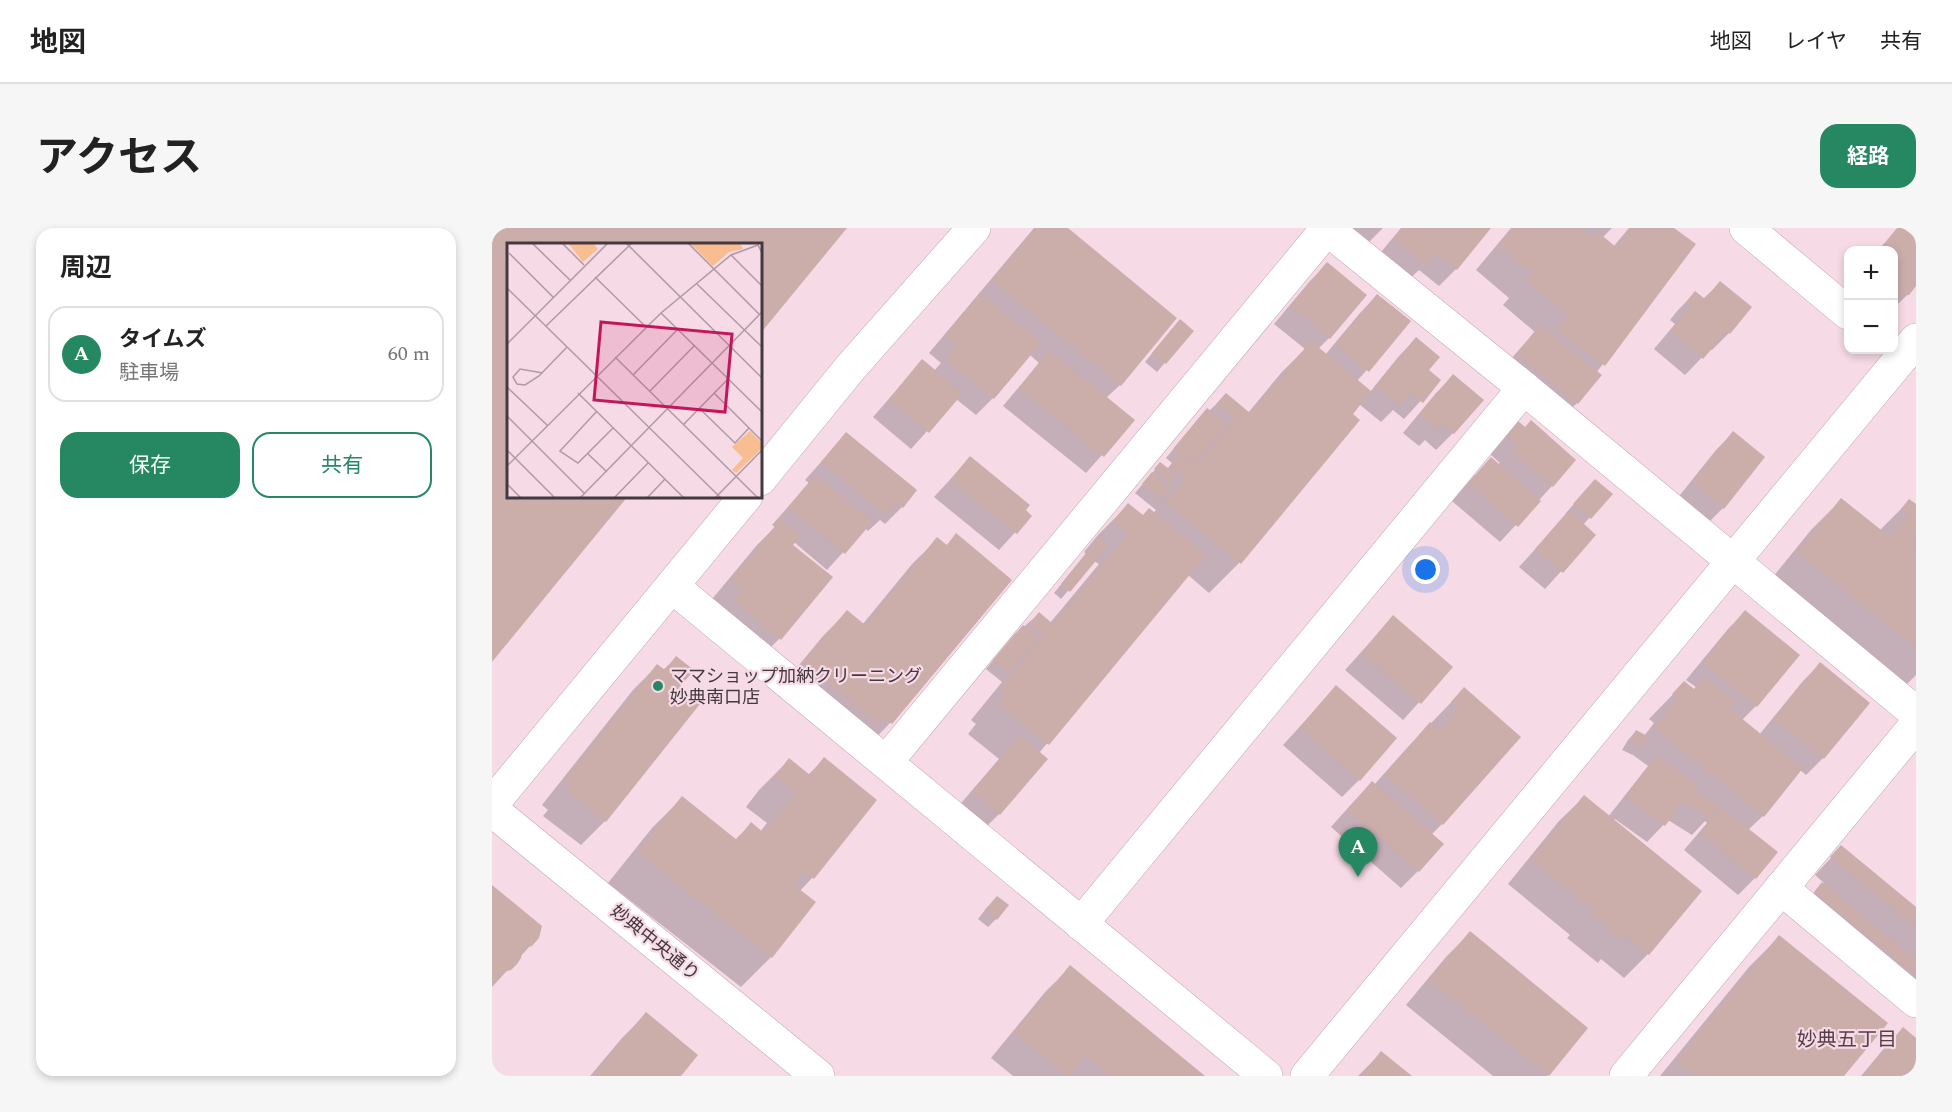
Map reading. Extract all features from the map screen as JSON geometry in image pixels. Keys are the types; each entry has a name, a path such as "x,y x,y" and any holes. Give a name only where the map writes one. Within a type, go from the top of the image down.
{"street":[{"path":"762,477 851,367 974,228"},
{"path":"886,762 1327,228 1916,713"},
{"path":"1746,228 1844,310"},
{"path":"1307,1076 1907,354"},
{"path":"1081,924 1524,388"},
{"path":"492,804 744,498"},
{"path":"673,587 1266,1076"},
{"path":"1637,1072 1781,888 1916,725"},
{"name":"妙典中央通り","path":"492,810 818,1076"},
{"path":"1781,888 1916,1001"}],"building":[{"path":"492,228 847,228 762,332 762,243 507,243 507,498 626,498 492,662"},
{"path":"1035,228 1068,228 1177,318 1121,386 992,280"},
{"path":"1402,228 1491,228 1457,270 1436,253 1425,265 1393,239"},
{"path":"1513,228 1582,228 1594,237 1598,232 1617,248 1632,228 1674,228 1696,244 1605,366 1556,330 1568,315 1526,280 1532,273 1499,245"},
{"path":"1897,228 1903,228 1916,238 1916,286 1909,295 1898,296 1898,246 1882,246"},
{"path":"1327,262 1367,295 1330,339 1290,306"},
{"path":"1720,281 1752,307 1730,334 1727,331 1703,359 1670,331 1691,306 1686,302 1695,291 1705,299"},
{"path":"980,293 1041,343 994,399 945,359 956,345 945,335"},
{"path":"1377,294 1411,321 1369,372 1335,344"},
{"path":"1180,319 1194,331 1166,364 1152,353"},
{"path":"1540,325 1602,375 1578,404 1516,354"},
{"path":"1416,337 1440,357 1429,370 1441,380 1423,403 1410,393 1399,406 1375,386"},
{"path":"1311,341 1371,391 1353,414 1360,420 1241,564 1165,502 1185,479 1170,466 1179,455 1194,467 1234,419 1216,404 1226,393 1250,413"},
{"path":"1049,350 1135,420 1104,457 1019,388"},
{"path":"922,359 963,393 929,433 889,399"},
{"path":"1453,374 1484,400 1454,434 1443,424 1438,430 1419,415"},
{"path":"1207,408 1227,424 1193,465 1173,449"},
{"path":"1531,420 1576,460 1553,487 1511,451 1516,445 1505,435 1518,421 1525,427"},
{"path":"1733,431 1765,457 1724,509 1692,482"},
{"path":"846,432 917,490 903,508 897,503 886,515 821,462"},
{"path":"970,456 1030,505 1026,510 1032,516 1017,534 950,480"},
{"path":"1491,457 1541,501 1518,527 1468,483"},
{"path":"1160,462 1177,475 1171,483 1154,469"},
{"path":"1152,472 1171,488 1161,499 1142,484"},
{"path":"815,475 873,521 845,554 788,507"},
{"path":"1595,479 1613,494 1591,519 1573,504"},
{"path":"1841,498 1890,537 1908,515 1901,509 1909,499 1916,504 1916,538 1911,544 1916,548 1916,648 1797,552"},
{"path":"1128,503 1143,515 1149,508 1206,555 1049,745 997,703 1005,693 1000,689 1043,636 1029,624 1039,612 1053,624 1128,534 1113,521"},
{"path":"1569,510 1596,535 1563,573 1535,549"},
{"path":"781,519 801,536 793,545 833,577 781,640 733,601 743,589 731,579"},
{"path":"956,533 1012,580 892,724 884,718 878,724 803,662 847,610 865,625 937,537 947,545"},
{"path":"1099,537 1109,545 1070,592 1061,584"},
{"path":"1745,610 1800,655 1757,707 1702,662"},
{"path":"1393,615 1453,667 1421,704 1361,653"},
{"path":"1023,625 1039,638 1009,673 993,660"},
{"path":"676,656 694,670 679,688 700,704 606,822 566,790 571,784 565,779 657,664 665,670"},
{"path":"1820,662 1870,703 1824,759 1774,719"},
{"path":"1704,677 1736,702 1730,709 1803,768 1764,817 1654,727 1677,698 1672,694 1684,681 1694,689"},
{"path":"1336,685 1397,738 1360,781 1299,728"},
{"path":"1464,687 1521,737 1443,825 1385,774 1430,722 1440,731 1459,709 1451,702"},
{"path":"1636,730 1649,737 1642,748 1630,741"},
{"path":"1020,735 1048,759 1000,815 972,791"},
{"path":"1657,755 1697,785 1693,789 1718,805 1710,819 1683,802 1665,826 1625,797"},
{"path":"824,757 877,800 814,879 804,871 794,885 816,902 772,958 637,852 682,796 737,840 751,822 764,833 796,793 775,776 789,758 810,775"},
{"path":"1372,781 1444,844 1419,872 1347,810"},
{"path":"1584,795 1702,891 1649,955 1626,936 1623,940 1590,913 1593,910 1531,859"},
{"path":"1721,807 1778,852 1756,879 1700,832"},
{"path":"1841,845 1916,907 1916,928 1830,857"},
{"path":"1822,882 1916,960 1916,976 1814,892"},
{"path":"492,885 542,926 539,938 532,946 523,948 517,964 511,970 503,972 492,986"},
{"path":"997,896 1009,905 997,920 985,910"},
{"path":"1470,931 1588,1028 1549,1076 1429,980"},
{"path":"1779,935 1888,1023 1844,1076 1695,1076 1676,1061"},
{"path":"1070,965 1205,1076 1110,1076 1086,1056 1070,1076 1067,1076 1014,1033"},
{"path":"646,1012 698,1055 681,1076 592,1076"},
{"path":"1903,1027 1916,1038 1916,1076 1863,1076"},
{"path":"1381,1051 1412,1076 1361,1076"}],"place":[{"name":"ママショップ加納クリーニング 妙典南口店","path":"658,686"},
{"name":"タイムズ","path":"1358,877"}],"district":[{"name":"妙典五丁目","path":"1847,1040"}]}
